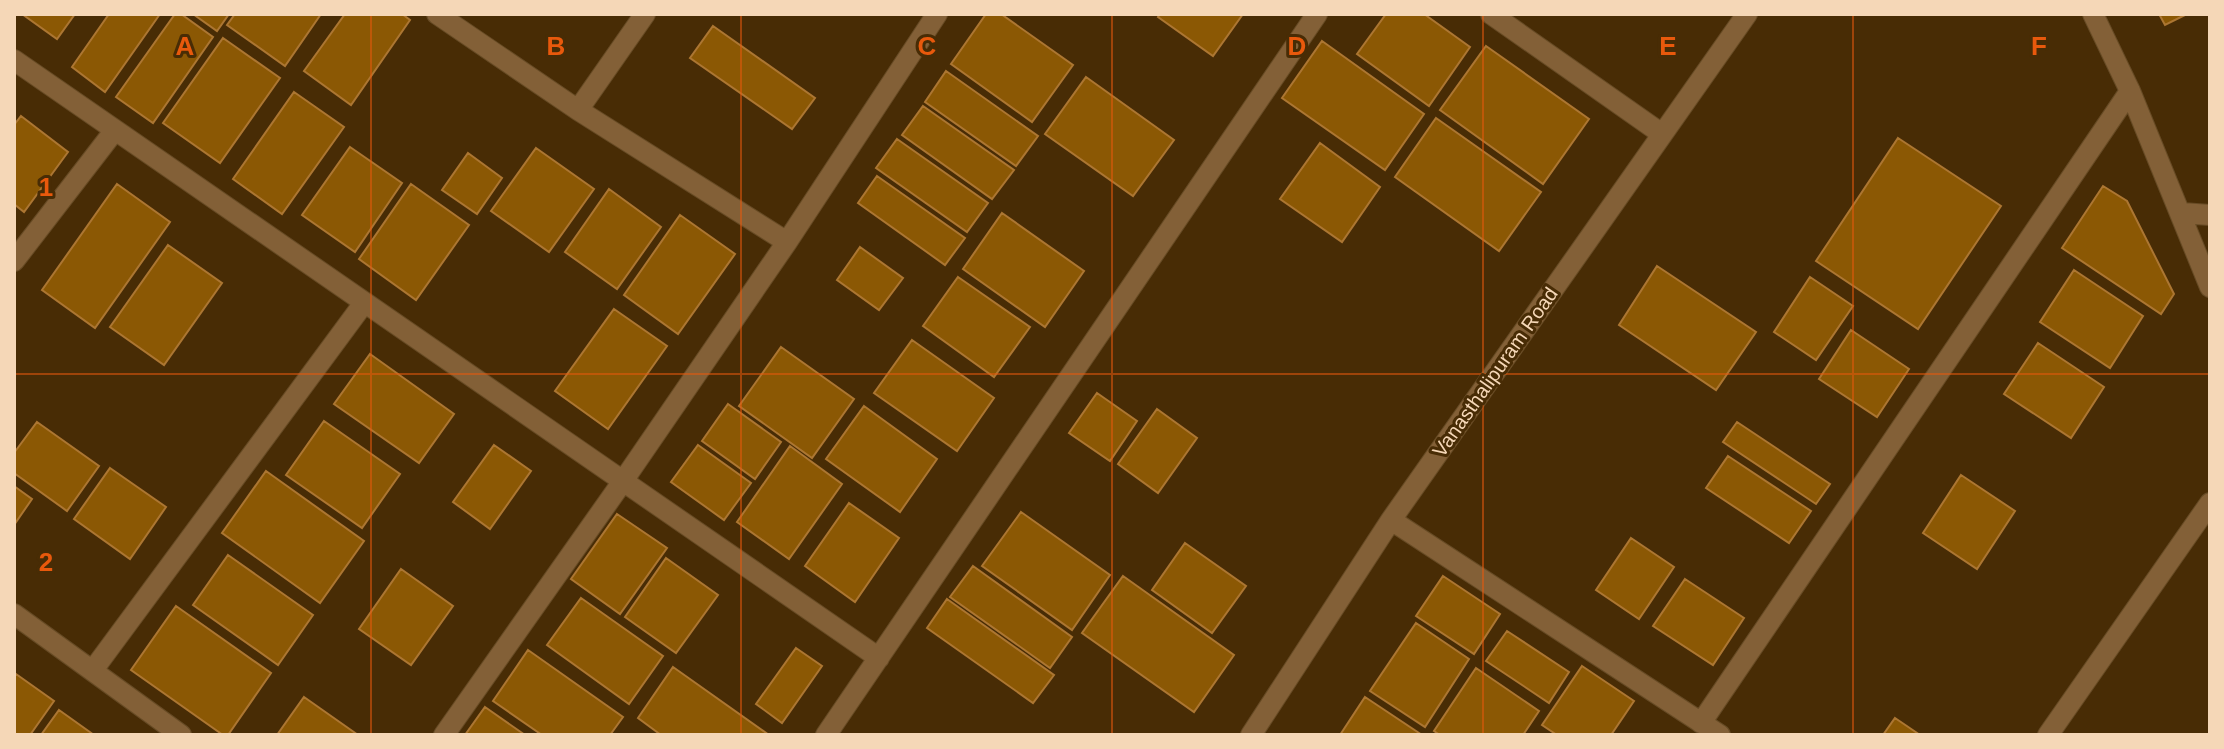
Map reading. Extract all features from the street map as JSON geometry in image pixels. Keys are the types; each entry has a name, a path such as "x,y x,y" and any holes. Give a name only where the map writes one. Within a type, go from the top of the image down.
{"street":[{"path":"437,14 578,110 787,242"},
{"path":"578,110 645,14"},
{"path":"444,735 787,242 937,14"},
{"path":"826,735 1317,14"},
{"path":"1491,14 1662,134"},
{"name":"Vanasthalipuram Road","path":"1251,735 1391,520 1747,14"},
{"path":"2093,14 2130,91 2210,287"},
{"path":"14,60 879,658"},
{"path":"1701,723 2130,91"},
{"path":"14,261 115,130"},
{"path":"2182,213 2210,215"},
{"path":"93,670 364,303"},
{"path":"2048,735 2210,503"},
{"path":"1391,520 1720,735"},
{"path":"14,614 181,735"}],"building":[{"path":"22,14 75,14 57,39"},
{"path":"109,14 160,14 105,92 72,67"},
{"path":"175,14 181,14 213,37 153,123 116,97"},
{"path":"193,14 229,14 217,31"},
{"path":"235,14 321,14 285,66 227,25"},
{"path":"345,14 402,14 410,20 351,105 304,71"},
{"path":"986,14 1001,14 1073,65 1032,122 951,64"},
{"path":"1160,14 1243,14 1213,56 1158,17"},
{"path":"1386,14 1424,14 1470,47 1429,106 1357,54"},
{"path":"2159,14 2187,14 2165,25"},
{"path":"713,26 815,98 792,129 690,58"},
{"path":"223,38 280,78 220,163 163,123"},
{"path":"1322,41 1424,114 1385,170 1282,98"},
{"path":"1486,46 1589,119 1543,184 1440,110"},
{"path":"946,71 1038,136 1016,166 925,102"},
{"path":"1086,77 1174,140 1133,196 1045,134"},
{"path":"294,92 344,127 282,214 233,179"},
{"path":"923,106 1014,170 992,199 902,135"},
{"path":"21,116 68,152 24,212 14,204 14,125"},
{"path":"1436,118 1541,192 1499,251 1395,177"},
{"path":"1898,138 2001,206 1918,329 1816,261"},
{"path":"897,139 988,203 967,232 876,168"},
{"path":"1320,143 1380,187 1342,242 1280,199"},
{"path":"350,147 402,183 355,252 302,215"},
{"path":"536,148 594,189 549,252 491,211"},
{"path":"468,153 502,178 477,214 442,190"},
{"path":"877,176 965,238 945,265 858,203"},
{"path":"117,184 170,222 95,328 42,290"},
{"path":"411,184 469,225 416,300 359,259"},
{"path":"2103,186 2127,201 2174,294 2161,314 2062,248"},
{"path":"609,189 661,227 617,289 565,252"},
{"path":"1002,213 1084,271 1045,327 963,269"},
{"path":"680,215 735,254 678,334 624,295"},
{"path":"168,245 222,283 164,365 110,327"},
{"path":"860,247 903,278 879,310 837,280"},
{"path":"1657,266 1756,332 1716,390 1619,325"},
{"path":"2074,270 2143,316 2110,368 2040,322"},
{"path":"958,277 1030,327 994,377 923,326"},
{"path":"1810,277 1853,306 1816,360 1774,332"},
{"path":"614,309 667,346 608,429 555,391"},
{"path":"1851,330 1909,369 1877,417 1819,379"},
{"path":"912,340 994,398 957,451 874,393"},
{"path":"2038,343 2104,387 2071,438 2004,394"},
{"path":"781,347 854,399 812,458 739,406"},
{"path":"370,354 454,414 419,463 334,404"},
{"path":"1097,393 1137,421 1110,461 1069,433"},
{"path":"728,404 781,442 755,479 702,441"},
{"path":"864,406 937,459 900,512 826,459"},
{"path":"1157,409 1197,438 1158,493 1118,464"},
{"path":"324,421 400,474 362,528 286,475"},
{"path":"37,422 99,466 67,511 14,473 14,453"},
{"path":"1737,422 1830,484 1816,504 1723,442"},
{"path":"494,445 531,471 490,529 453,502"},
{"path":"698,445 751,483 724,520 671,482"},
{"path":"790,446 842,484 789,559 737,522"},
{"path":"1728,456 1811,511 1789,543 1706,488"},
{"path":"110,468 166,507 130,559 74,519"},
{"path":"266,471 364,541 320,603 222,533"},
{"path":"1961,475 2015,511 1977,569 1923,533"},
{"path":"14,486 32,499 14,525"},
{"path":"849,503 899,538 855,602 805,566"},
{"path":"1021,512 1110,575 1072,630 982,566"},
{"path":"617,514 667,548 620,614 571,579"},
{"path":"1631,538 1674,567 1639,619 1596,590"},
{"path":"1185,543 1246,586 1212,633 1152,590"},
{"path":"228,555 313,615 278,665 193,605"},
{"path":"666,558 718,595 676,653 625,617"},
{"path":"973,566 1072,637 1050,668 950,597"},
{"path":"401,569 453,606 411,665 359,629"},
{"path":"1123,576 1234,655 1194,712 1082,633"},
{"path":"1443,576 1500,614 1474,654 1416,616"},
{"path":"1685,579 1744,618 1713,665 1653,626"},
{"path":"581,598 663,656 629,704 547,645"},
{"path":"947,599 1054,675 1033,703 927,628"},
{"path":"176,606 271,673 228,735 223,735 131,670"},
{"path":"1416,623 1469,659 1425,727 1370,691"},
{"path":"1507,631 1569,672 1549,703 1486,661"},
{"path":"796,648 822,666 782,723 756,704"},
{"path":"528,650 623,717 610,735 542,735 493,701"},
{"path":"1582,666 1634,701 1611,735 1557,735 1542,725"},
{"path":"673,667 769,735 661,735 638,718"},
{"path":"1476,668 1539,711 1523,735 1440,735 1434,731"},
{"path":"16,674 54,701 30,735 14,735"},
{"path":"304,697 358,735 277,735"},
{"path":"1365,697 1422,735 1340,735"},
{"path":"485,707 525,735 465,735"},
{"path":"59,710 94,735 41,735"},
{"path":"1895,718 1920,735 1883,735"}]}
